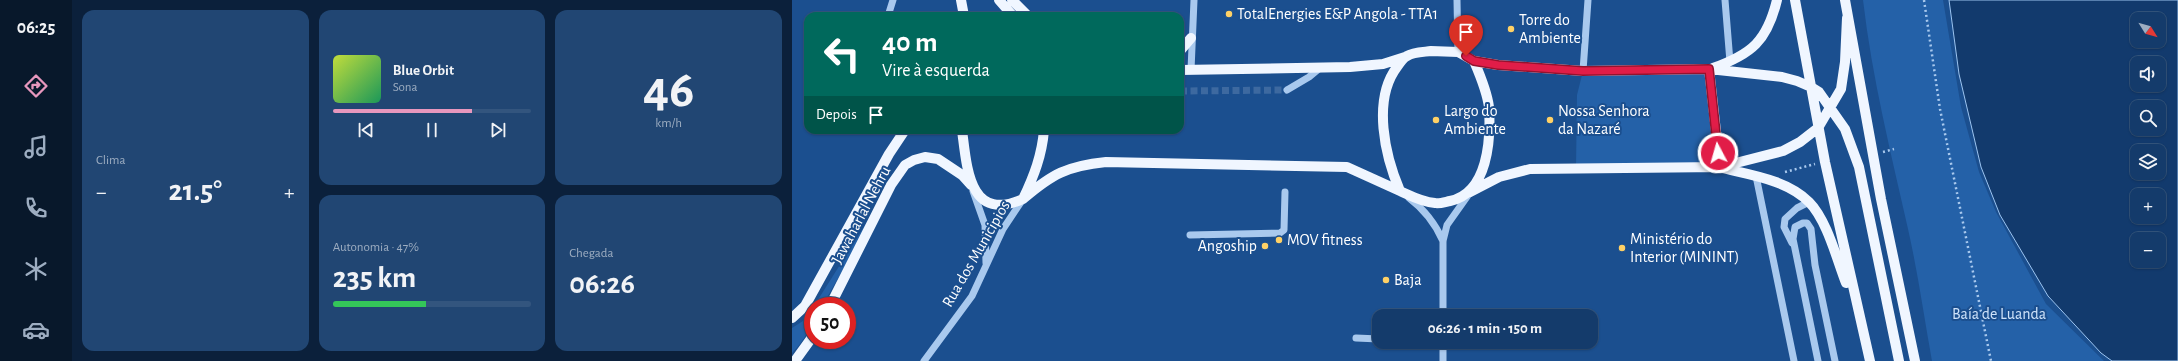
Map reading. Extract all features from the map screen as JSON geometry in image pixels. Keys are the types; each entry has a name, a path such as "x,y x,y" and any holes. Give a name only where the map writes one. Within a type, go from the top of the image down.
{"main road":[{"path":"961,0 963,12"},
{"path":"999,0 1010,12"},
{"path":"1012,0 1024,12"},
{"path":"1709,69 1730,62 1756,45 1772,21 1778,0"},
{"path":"1795,0 1824,162 1857,311 1870,361"},
{"path":"1845,0 1847,18 1880,191 1915,361"},
{"path":"1023,199 1058,172 1082,165 1106,162 1348,167 1419,200 1436,204 1453,200 1499,177 1530,169 1720,167 1783,151 1800,142 1818,128 1841,89 1845,62 1847,18"},
{"path":"1184,46 1191,38"},
{"path":"1184,70 1383,64 1407,56 1431,51 1458,52 1474,61 1498,65 1583,71 1709,69 1782,77 1797,81 1819,92 1831,108 1845,129 1859,167 1899,361"},
{"path":"1400,191 1391,169 1385,142 1385,90 1390,78 1407,56"},
{"path":"1470,192 1480,176 1486,159 1489,135 1489,106 1483,82 1474,61"},
{"path":"1709,69 1720,167"},
{"name":"Jawaharlal Nehru","path":"792,318 805,306 889,154 902,134"},
{"path":"963,134 971,185"},
{"path":"1023,199 1035,173 1043,146 1044,134"},
{"name":"Jawaharlal Nehru","path":"835,297 891,185 905,165 914,160 925,157 938,159 962,176 982,198 994,205 1011,204 1023,199"},
{"path":"1720,167 1756,176 1786,186 1809,202 1820,218 1857,311"},
{"path":"795,361 804,348"}],"street":[{"path":"889,12 893,0"},
{"path":"1191,70 1191,38 1194,0"},
{"path":"1457,0 1458,52"},
{"path":"1583,71 1588,0"},
{"path":"1725,0 1730,62"},
{"path":"1287,90 1309,77 1320,67"},
{"path":"1756,176 1794,361"},
{"path":"971,185 985,225 985,269"},
{"path":"1400,191 1426,213 1436,225 1443,241"},
{"path":"1190,235 1280,233 1284,230 1285,192"},
{"path":"1443,309 1443,241 1449,221 1470,192"},
{"name":"Rua dos Municipios","path":"924,361 972,296 1003,230 1023,199"},
{"path":"1794,245 1786,231 1785,220 1797,208 1809,202"},
{"path":"1818,361 1794,245 1793,233 1800,223 1806,223 1811,229 1815,265 1835,361"},
{"path":"1356,338 1372,339"},
{"path":"1443,349 1443,361"}],"path":[{"path":"1924,0 1940,109 1991,361"},
{"path":"1782,172 1824,162"}],"green space":[{"name":"Baía de Luanda","path":"1863,0 1943,0 1961,107 1979,172 1996,212 2046,304 2104,361 1932,361 1912,246 1871,58"},
{"path":"1709,69 1720,167 1576,168 1577,95 1583,71"},
{"path":"908,157 827,297 820,297"},
{"path":"804,320 804,338 792,353 792,328"}],"shaded area":[{"path":"1949,0 2178,0 2178,361 2112,361 2101,353 2048,296 2000,215 1981,167 1959,74"}],"tunnel":[{"path":"1184,91 1287,90"}],"place":[{"name":"TotalEnergies E&P Angola - TTA1","path":"1229,14"},
{"name":"Torre do Ambiente","path":"1511,29"},
{"name":"Largo do Ambiente","path":"1436,120"},
{"name":"Nossa Senhora da Nazaré","path":"1550,120"},
{"name":"MOV fitness","path":"1279,240"},
{"name":"Angoship","path":"1265,246"},
{"name":"Ministério do Interior (MININT)","path":"1622,248"},
{"name":"Baja","path":"1386,280"}],"route":[{"path":"1466,56 1474,61 1498,65 1583,71 1709,69 1718,153"}]}
